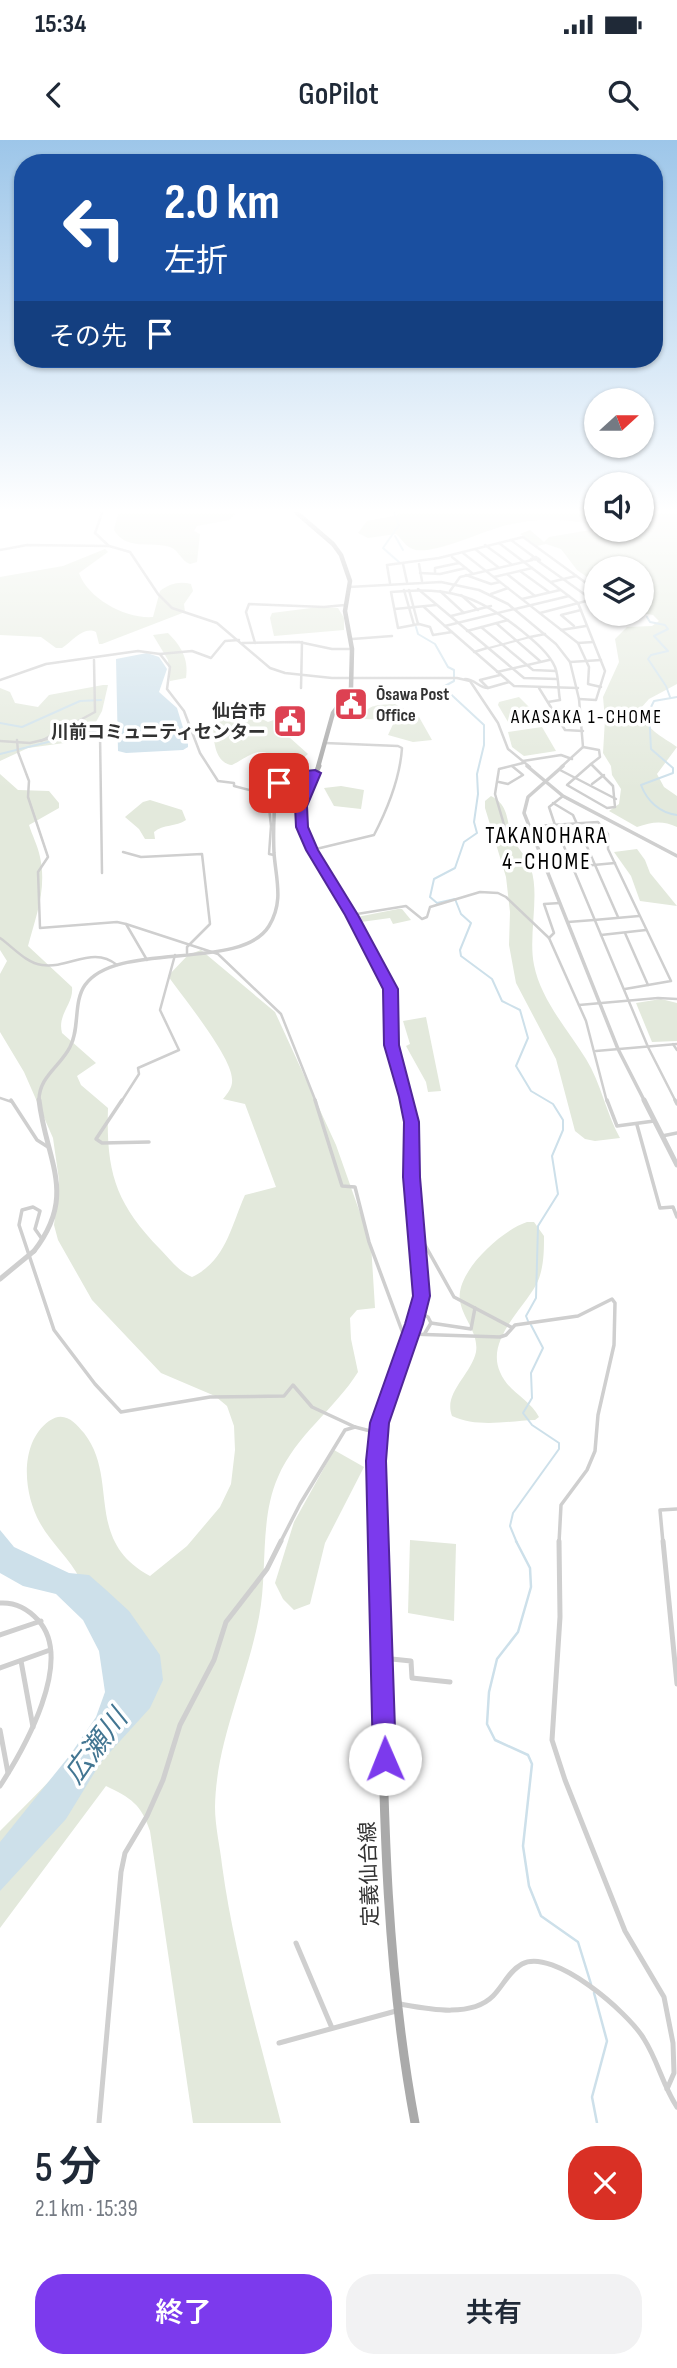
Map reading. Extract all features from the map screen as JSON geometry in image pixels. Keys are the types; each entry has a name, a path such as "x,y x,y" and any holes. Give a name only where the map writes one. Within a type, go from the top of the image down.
{"main road":[{"name":"定義仙台線","path":"345,606 352,639 351,688 333,713 326,743 304,797 301,814 302,827 312,850 352,915 390,989 391,1045 407,1097 411,1122 415,1228 422,1275 418,1312 378,1433 376,1461 390,1936 396,2007 415,2123"}],"street":[{"path":"171,606 187,615 219,624 271,669 352,678 472,678 482,688 509,682"},
{"path":"247,606 247,619 255,633 255,643"},
{"path":"287,606 339,606"},
{"path":"433,606 395,608 398,628 416,625 430,627 433,635 452,632"},
{"path":"437,606 524,678 557,679"},
{"path":"456,606 464,613"},
{"path":"473,606 478,610"},
{"path":"450,616 491,606 530,638 556,671 560,700 548,702"},
{"path":"509,606 545,634 570,662 578,688 583,731 583,747 526,800 524,813 618,1049 677,1166"},
{"path":"445,626 531,606 578,643 587,661 588,684 601,687"},
{"path":"539,613 568,606"},
{"path":"579,606 584,620"},
{"path":"424,607 516,687 578,688"},
{"path":"412,608 416,625"},
{"path":"574,626 561,615 581,610"},
{"path":"467,631 508,620"},
{"path":"496,624 540,661"},
{"path":"561,630 584,626"},
{"path":"579,699 596,700 606,671 586,626"},
{"path":"481,627 533,670 556,671"},
{"path":"474,652 545,634"},
{"path":"352,639 392,636"},
{"path":"0,681 46,664 139,651 160,654 192,651 211,658 225,640 255,643 302,642 332,649 352,649"},
{"path":"301,688 302,642"},
{"path":"578,643 593,642"},
{"path":"160,654 170,667 167,689 184,711 200,753 218,781 234,783 234,786 268,797 271,823 269,854 274,855"},
{"path":"41,741 95,712 92,662 96,659"},
{"path":"488,688 480,680 512,668 550,660"},
{"path":"570,662 601,660"},
{"path":"465,679 473,683 493,714 508,749 522,762 563,796 677,856"},
{"path":"539,688 565,730 583,731"},
{"path":"554,710 580,709"},
{"path":"0,741 17,740 30,743 87,731 99,732 102,873"},
{"path":"17,740 29,781 28,797 48,857 38,873 40,928 117,922 191,943 218,954 284,1018 310,1084 342,1186 355,1187 369,1242 406,1344"},
{"path":"312,850 374,835 398,775 402,752 402,748 398,746 326,743"},
{"path":"583,747 599,750 600,757 591,764 567,785 607,808 615,807 617,790 591,764"},
{"path":"572,759 561,755 499,769 495,794 505,828 598,822 605,829 611,842 608,849 671,981 625,989"},
{"path":"499,782 508,783 523,775 512,765"},
{"path":"560,770 616,799"},
{"path":"0,1279 34,1251 44,1240 55,1219 58,1201 41,1114 40,1088 71,1044 85,984 96,975 119,967 209,951 252,940 263,934 280,898 274,855 275,796 279,783 289,776 315,773"},
{"path":"591,785 604,775"},
{"path":"563,796 549,807 555,825 648,1047 677,1104"},
{"path":"553,803 573,815 618,917"},
{"path":"123,852 141,857 202,854 210,924 187,947 187,953"},
{"path":"548,869 615,863"},
{"path":"352,915 406,906 422,919 426,917 430,907 478,893 501,893 549,938 557,965 579,1005 596,1051 607,1102 617,1126 654,1121"},
{"path":"549,938 554,933 544,904 560,903"},
{"path":"568,922 639,916"},
{"path":"126,924 147,960"},
{"path":"601,934 646,930"},
{"path":"625,933 648,985"},
{"path":"0,938 38,965 98,957 111,959 119,967"},
{"path":"149,1142 102,1143 96,1139 139,1074 138,1068 179,1050 161,1019 158,1005 175,955"},
{"path":"579,1005 677,999"},
{"path":"596,1051 675,1044 677,1051"},
{"path":"0,1098 11,1100 37,1140 48,1147"},
{"path":"637,1124 660,1208 673,1207 677,1217"},
{"path":"662,1136 677,1133"},
{"path":"44,1240 35,1229 40,1211 32,1207 22,1209 19,1225 54,1330 94,1384 121,1412 210,1397 284,1396 293,1385 312,1407 355,1427 378,1433"},
{"path":"415,1228 454,1297 511,1327 562,1321 595,1311 612,1299 615,1303 616,1334 598,1416 593,1459 587,1472 563,1500 559,1512 560,1618 552,1740 565,1780 596,1850 625,1931 664,1997 673,2043 674,2073 667,2089"},
{"path":"431,1323 471,1329 475,1308"},
{"path":"418,1312 428,1317 431,1323"},
{"path":"425,1333 431,1323"},
{"path":"410,1334 500,1337 506,1335 511,1327"},
{"path":"99,2123 121,1872 125,1853 160,1787 180,1725 214,1660 226,1622 267,1569 290,1523 345,1430 355,1427"},
{"path":"677,1509 660,1510 677,1684"},
{"path":"0,1603 7,1602 23,1608 41,1621 49,1635 50,1650 44,1696 33,1728 0,1786"},
{"path":"0,1636 41,1621"},
{"path":"0,1668 50,1650"},
{"path":"382,1658 411,1661 412,1678 450,1682"},
{"path":"21,1661 33,1728"},
{"path":"0,1730 8,1774"},
{"path":"296,1943 332,2029"},
{"path":"279,2043 332,2029 396,2007 426,2009 478,2005 491,1998 514,1969 532,1959 548,1961 598,1993 639,2031 677,2107"}],"shaded area":[{"path":"0,606 108,606 131,615 153,617 156,606 184,606 185,612 102,644 99,644 96,632 91,631 82,633 62,648 56,648 41,637 0,635"},
{"path":"654,606 677,606 677,684 649,699 640,709 650,727 677,747 657,774 664,787 677,796 677,827 657,822 637,827 609,811 619,804 621,789 603,753 603,697 619,662 615,639 627,627 654,626 659,621 654,616"},
{"path":"319,607 338,608 344,618 344,630 274,636 270,618 272,613"},
{"path":"168,633 183,653 186,678 170,681 168,660 153,635"},
{"path":"108,685 102,711 86,740 28,748 0,761 0,688 10,692 15,703 38,707 49,695"},
{"path":"519,697 537,715 533,721 508,722 498,705 499,702"},
{"path":"225,703 230,714 248,714 258,710 258,717 268,722 279,718 279,728 308,754 261,795 262,785 276,759 259,752 232,765 220,758 214,742 214,709"},
{"path":"395,704 419,717 432,740 413,742 388,735 395,720 362,719 370,707"},
{"path":"542,727 556,751 524,756 512,747 508,732"},
{"path":"0,774 18,790 49,791 59,803 59,808 29,825 39,853 42,880 40,902 28,946 72,987 71,999 62,1020 62,1033 96,1063 77,1076 81,1085 108,1108 109,1150 116,1185 123,1201 145,1232 182,1272 192,1277 213,1262 220,1252 245,1195 276,1187 245,1104 223,1099 232,1082 224,1056 168,976 188,955 201,950 275,1012 336,1145 371,1244 375,1308 357,1310 350,1318 358,1372 295,1448 278,1477 272,1494 266,1528 259,1617 226,1735 217,1783 216,1822 233,1930 281,2123 193,2123 150,1831 143,1814 129,1798 106,1786 0,1928 0,1831 77,1750 107,1709 110,1700 102,1641 91,1604 76,1572 40,1523 30,1498 27,1469 33,1442 39,1430 54,1418 69,1419 81,1429 94,1451 100,1470 109,1527 116,1545 129,1561 150,1576 187,1546 220,1507 231,1484 235,1450 234,1426 227,1406 215,1396 161,1373 92,1300 58,1240 54,1225 59,1180 53,1138 24,1072 0,1032 0,974 7,961 0,950"},
{"path":"341,786 364,790 361,809 334,806 324,788"},
{"path":"491,796 504,808 514,840 531,869 534,891 532,941 538,978 556,1014 591,1068 620,1138 595,1141 585,1139 575,1131 556,1059 516,983 509,945 510,912 506,877 485,808 485,801"},
{"path":"150,800 182,810 186,820 158,829 154,832 155,839 145,839 139,829 125,817 143,802"},
{"path":"637,849 650,873 677,906 640,901 631,876 614,852"},
{"path":"402,909 411,920 393,924 390,918 361,922 357,917"},
{"path":"661,999 677,1003 677,1041 652,1042 636,1003"},
{"path":"426,1017 441,1091 428,1092 426,1082 406,1046 410,1044 403,1021"},
{"path":"527,1222 534,1222 544,1236 542,1267 536,1285 502,1337 497,1360 504,1379 539,1417 535,1420 493,1423 462,1420 452,1416 451,1400 473,1360 476,1345 462,1308 460,1290 472,1265 482,1254 505,1234"},
{"path":"334,1450 364,1467 325,1543 310,1604 294,1610 283,1599 275,1583 294,1522"},
{"path":"410,1540 456,1544 454,1621 408,1613"}],"water":[{"path":"147,653 159,657 167,669 159,692 177,708 188,744 183,750 126,753 118,751 116,659"},
{"name":"広瀬川","path":"0,1530 14,1547 69,1573 89,1575 129,1611 160,1655 163,1680 150,1708 101,1762 66,1819 0,1891 0,1842 70,1755 96,1717 105,1692 99,1651 83,1620 56,1594 23,1586 0,1573"}],"waterway":[{"path":"654,623 665,625 668,629 654,636 668,651 651,655 648,659 670,697"},
{"path":"416,627 418,634 435,644 448,667 454,670 454,681 443,687 484,725 484,745 477,774 478,794 474,822 477,833 464,842 455,868 434,879 430,897 437,903 455,899 461,914 471,923 460,950 461,956 492,979 502,1001 520,1010 528,1038 516,1066 531,1091 553,1104 563,1120 563,1130 552,1156 558,1194 538,1226 536,1298 526,1316 528,1321"},
{"path":"677,697 654,701 649,711 651,749 673,768 673,773 641,785 655,805 665,812 677,815"},
{"path":"0,723 22,727 80,701 101,700"},
{"path":"93,731 118,726"},
{"path":"0,754 84,733"},
{"path":"517,1543 510,1526 513,1513 559,1449 559,1443 532,1425 523,1413 532,1398 531,1373 543,1348 531,1325"},
{"path":"517,1543 530,1568 531,1587 518,1632 497,1659 489,1692 487,1724 495,1740 528,1755 532,1764 523,1846 529,1886 541,1916 578,1942 591,1984"},
{"path":"594,1993 607,2041 592,2097 597,2123"}],"place":[{"name":"Ōsawa Post Office","path":"351,704"},
{"name":"仙台市 川前コミュニティセンター","path":"290,721"}],"district":[{"name":"AKASAKA 1-CHOME","path":"587,716"},
{"name":"TAKANOHARA 4-CHOME","path":"547,848"}],"route":[{"path":"279,783 289,776 315,773 301,806 302,827 312,850 352,915 390,989 393,1000 391,1045 407,1097 413,1139 412,1177 415,1228 422,1275 421,1296 380,1423 376,1461 385,1759"}]}
